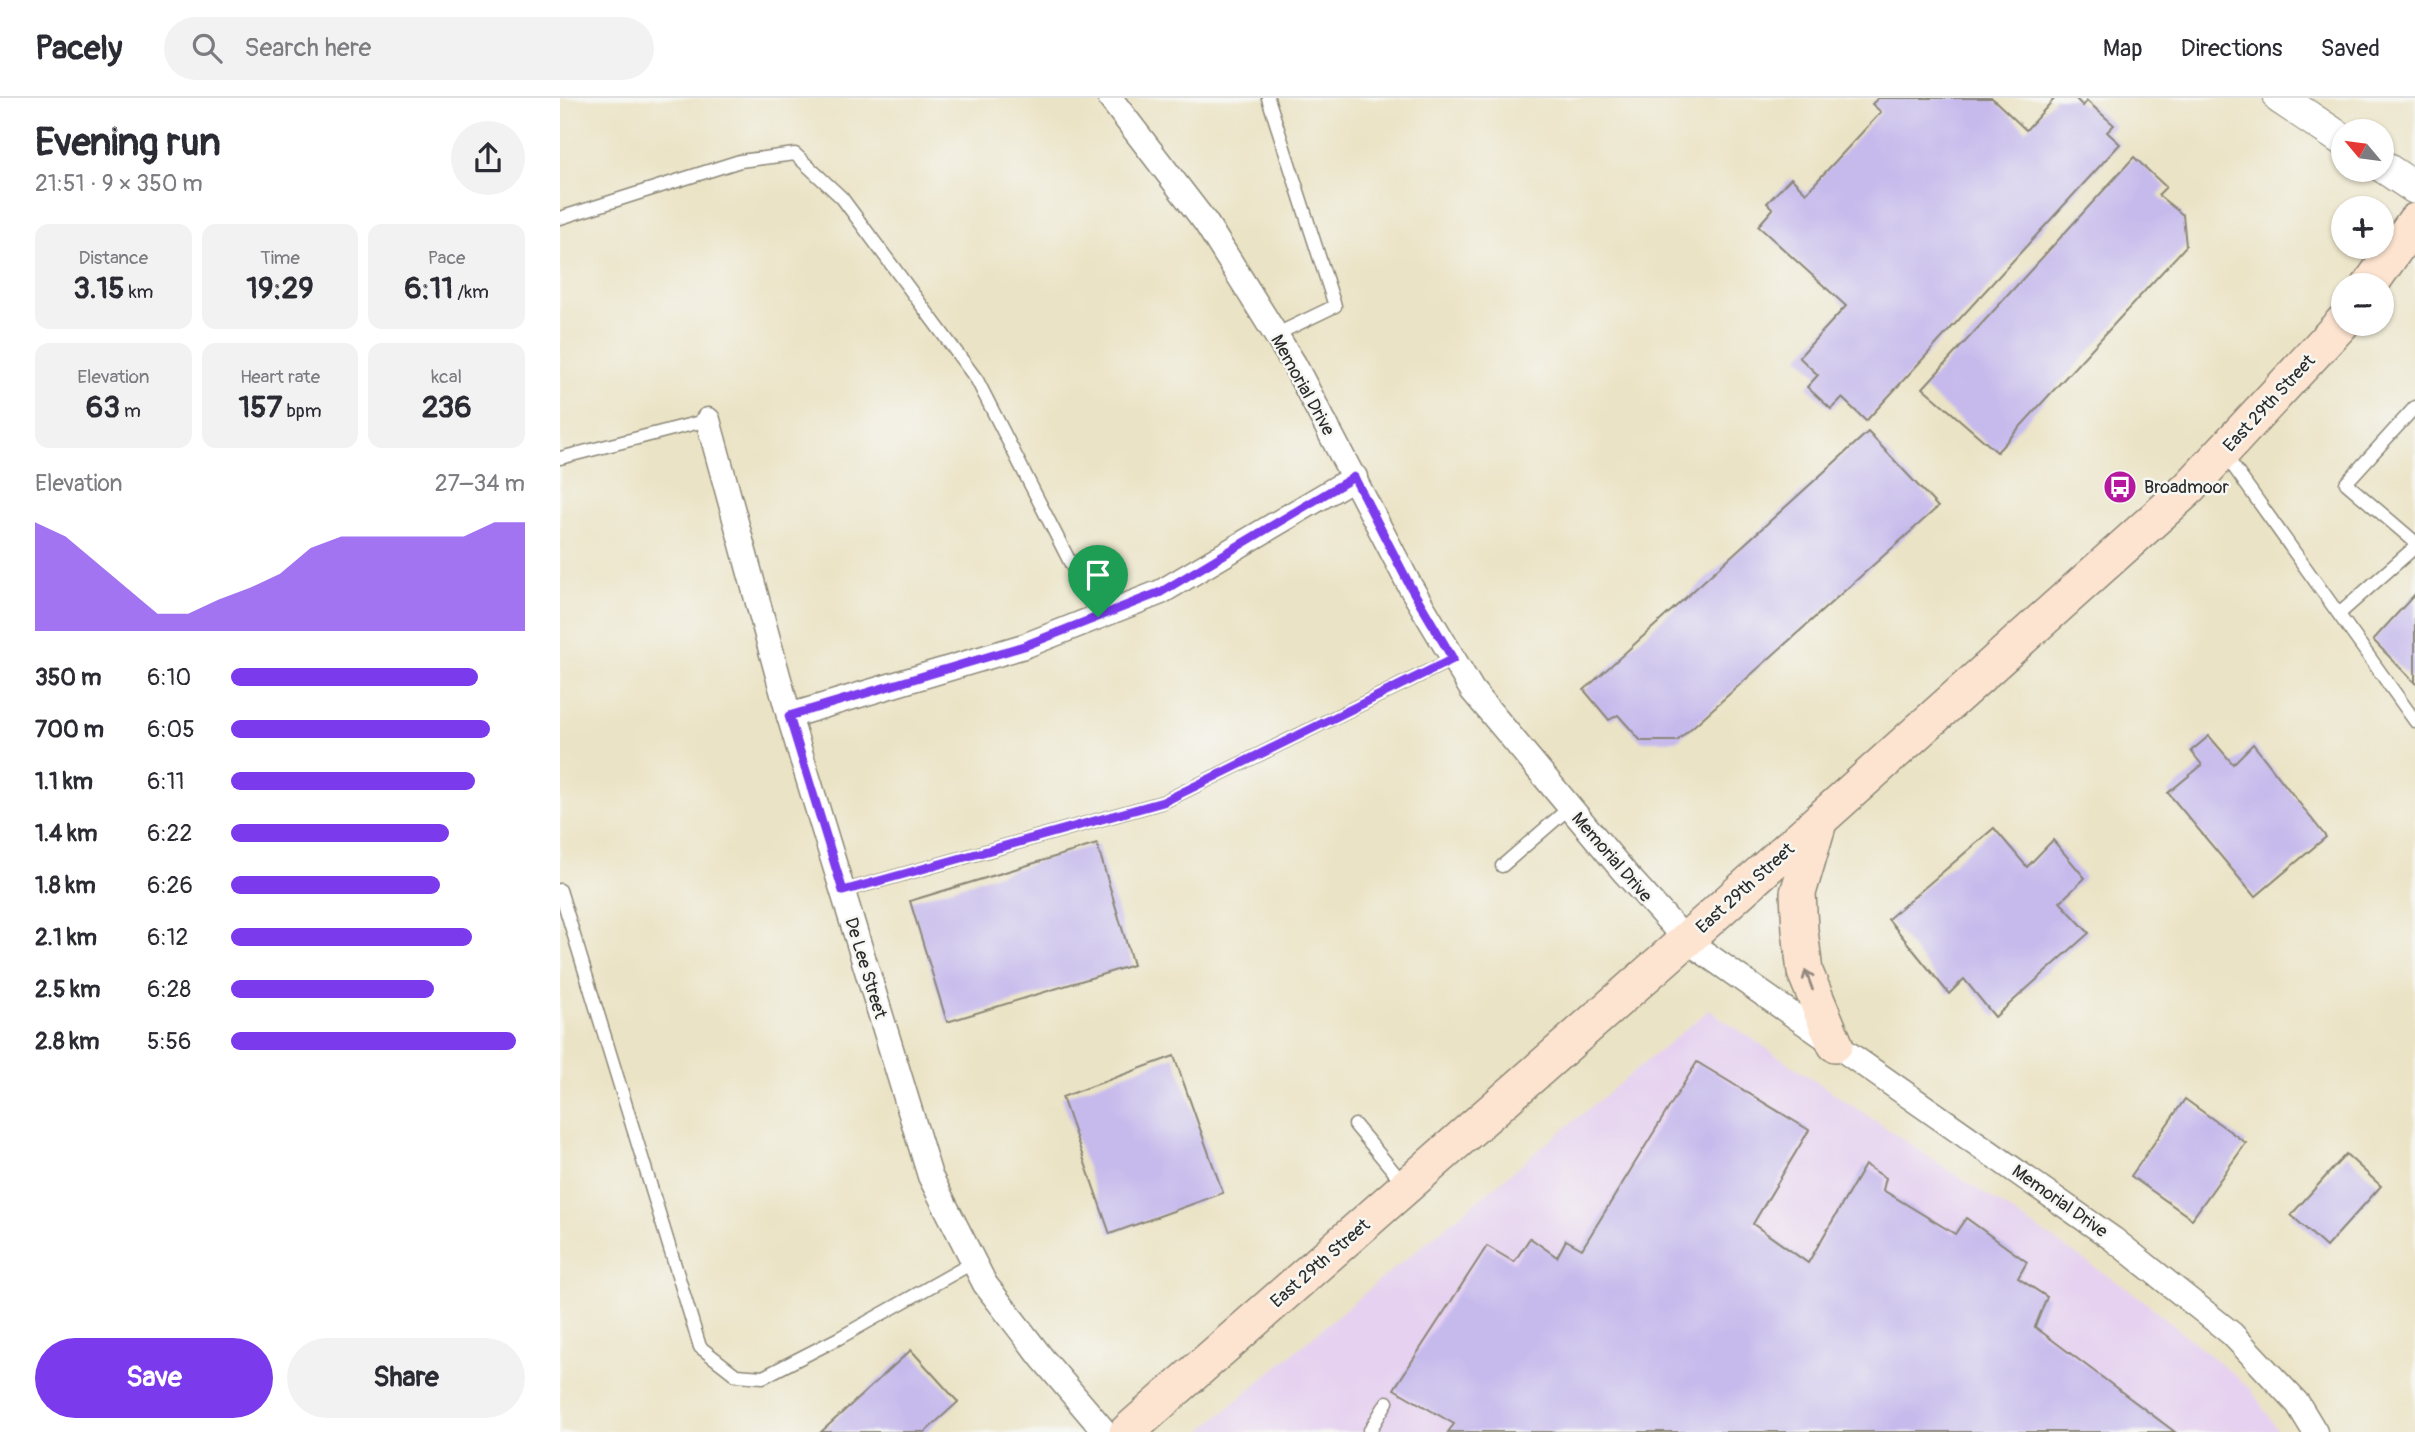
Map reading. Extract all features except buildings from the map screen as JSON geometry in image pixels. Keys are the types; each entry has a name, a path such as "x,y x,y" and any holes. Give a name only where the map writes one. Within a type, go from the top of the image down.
{"main road":[{"path":"2378,273 2415,220"},
{"name":"East 29th Street","path":"1127,1432 1686,940 2189,488 2331,335"},
{"path":"1819,821 1798,893 1800,930 1805,972 1835,1044"}],"street":[{"name":"Memorial Drive","path":"1110,98 1206,223 1294,364 1410,586 1472,691 1569,808 1686,940 2113,1238 2232,1335 2298,1404 2315,1432"},
{"path":"2280,98 2331,132"},
{"path":"2394,174 2415,188"},
{"name":"De Lee Street","path":"708,420 789,716 930,1176 985,1284 1105,1432"},
{"path":"789,716 1024,646 1161,592 1354,477"}],"lane":[{"path":"1268,98 1335,306 1275,335"},
{"path":"560,218 740,161 795,154 842,198 977,380 1098,617"},
{"path":"2339,614 2415,545 2346,484 2415,407"},
{"path":"560,458 708,420"},
{"path":"2223,452 2415,721"},
{"path":"843,891 1163,802 1453,659"},
{"path":"1502,866 1569,808"},
{"path":"560,890 700,1347 736,1375 762,1377 839,1338 974,1262"},
{"path":"1355,1125 1406,1187"},
{"path":"1369,1432 1387,1402"}],"shaded area":[{"path":"1709,1010 2138,1296 2250,1388 2279,1432 1200,1432 1345,1309"}],"place":[{"name":"Broadmoor","path":"2120,487"}],"route":[{"path":"1354,477 1410,586 1453,659 1163,802 843,891 789,716 1024,646 1098,617 1161,592 1354,477"}]}
